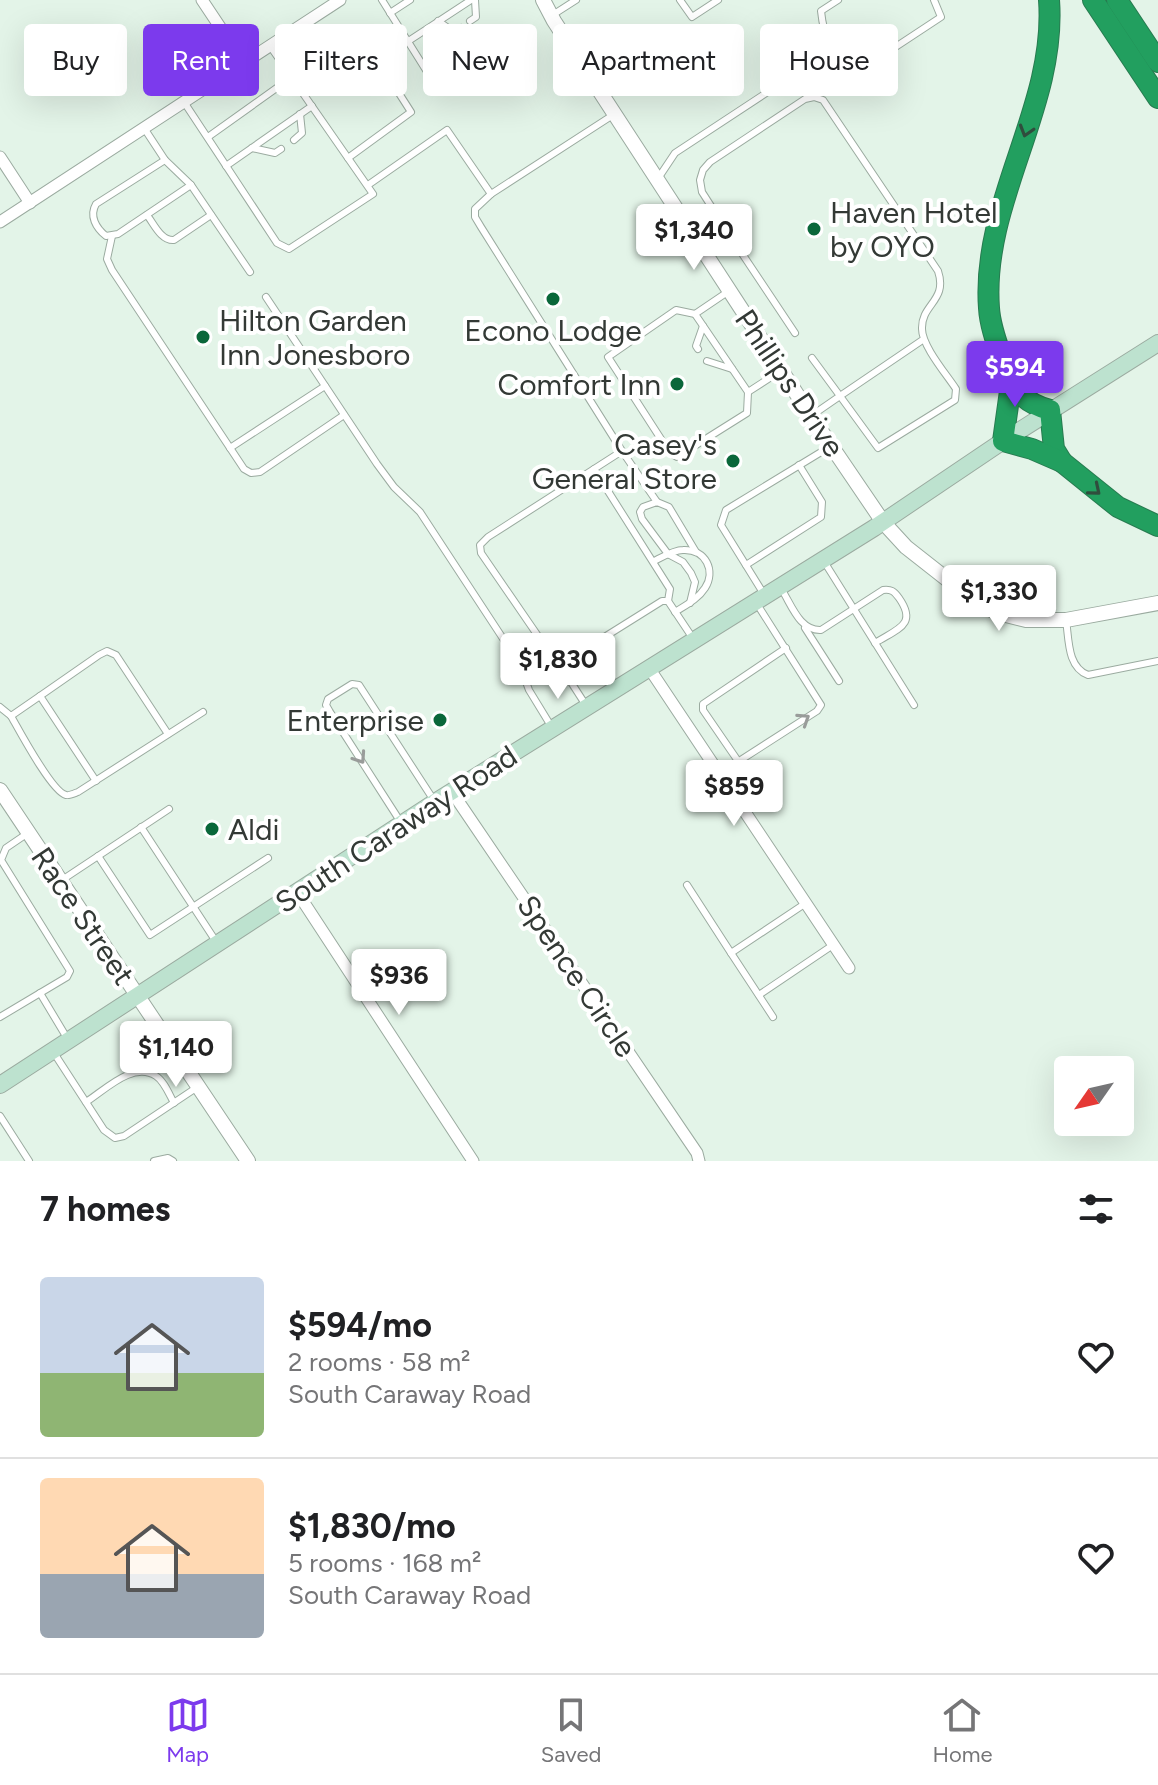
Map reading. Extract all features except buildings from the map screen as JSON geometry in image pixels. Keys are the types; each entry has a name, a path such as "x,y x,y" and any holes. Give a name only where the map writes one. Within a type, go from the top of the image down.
{"highway":[{"path":"1049,0 1048,44 1042,79 994,238 989,312 1011,384 1026,401 1050,410 1054,449 1062,462"},
{"path":"1093,0 1158,98"},
{"path":"1117,0 1158,62"},
{"path":"1011,384 1003,441 1062,462 1118,507 1158,526"}],"main road":[{"name":"South Caraway Road","path":"0,1085 435,802 883,522 1050,410 1158,343"}],"street":[{"path":"202,0 218,24"},
{"path":"259,53 340,0"},
{"name":"Phillips Drive","path":"543,0 781,371 883,522 906,547 976,602 998,613 1026,620 1066,620 1158,603"},
{"path":"0,222 193,96"},
{"path":"0,157 30,203"},
{"path":"649,668 849,968"},
{"name":"Race Street","path":"0,790 248,1161"},
{"name":"Spence Circle","path":"452,792 697,1153 699,1161"},
{"path":"297,892 473,1161"}],"lane":[{"path":"382,0 423,65"},
{"path":"390,13 410,0"},
{"path":"408,41 473,0 476,17 470,21"},
{"path":"551,16 576,0"},
{"path":"680,0 692,17 718,0"},
{"path":"824,24 821,11 838,0"},
{"path":"898,45 941,17 934,0"},
{"path":"438,21 442,24"},
{"path":"270,46 275,53"},
{"path":"208,137 275,93"},
{"path":"184,102 277,243 289,249 373,194 305,96"},
{"path":"348,158 411,112 401,96"},
{"path":"657,180 675,153 762,96"},
{"path":"795,333 702,192 700,180 710,162 805,99 814,97 823,100 938,271 940,293 924,316 922,327 924,339 956,389 955,400 878,448 812,358"},
{"path":"226,166 312,106"},
{"path":"294,140 302,133 300,114"},
{"path":"614,114 491,194 475,209 475,217 622,451 657,502 669,507 696,552 710,565 711,575 699,596 675,612"},
{"path":"144,128 165,160 191,185 250,272"},
{"path":"368,185 447,130 491,194"},
{"path":"252,148 275,153 281,149"},
{"path":"112,236 101,232 93,219 96,204 165,160"},
{"path":"191,185 112,236 107,259 230,448 244,469 251,473 260,472 344,415"},
{"path":"147,215 163,238 168,240 174,240 211,215"},
{"path":"701,248 727,231"},
{"path":"695,314 729,291"},
{"path":"266,297 394,487 420,512 519,663 529,690 553,728"},
{"path":"676,310 695,314 748,392 747,413 677,457 670,453 608,357 676,310"},
{"path":"698,349 696,346 703,326"},
{"path":"811,416 924,339"},
{"path":"707,361 732,369"},
{"path":"748,392 781,371"},
{"path":"230,448 325,386"},
{"path":"719,774 820,707 820,700 786,648 746,565 721,525 722,517 726,510 831,446"},
{"path":"587,707 569,679 566,667 549,652 481,553 480,545 622,451"},
{"path":"746,565 821,517 822,502 799,465"},
{"path":"594,469 654,561 670,589 668,601 694,640"},
{"path":"657,502 643,507 640,512 642,519 668,554 683,562 691,573 695,582 690,603"},
{"path":"654,561 682,549 696,552"},
{"path":"823,560 914,705"},
{"path":"780,587 839,681"},
{"path":"803,625 812,630 821,630 888,589 894,592 909,616 906,623 875,643"},
{"path":"566,667 571,658 662,601 668,601"},
{"path":"1066,620 1072,660 1078,671 1088,675 1158,661"},
{"path":"738,761 703,710 703,704 786,648"},
{"path":"11,716 107,651 113,652 168,734"},
{"path":"402,824 330,712 326,705 328,699 352,684 359,685 435,802"},
{"path":"40,696 96,781"},
{"path":"0,707 11,716 62,794 78,792 203,712"},
{"path":"60,881 169,809"},
{"path":"141,827 217,943"},
{"path":"0,1017 67,977 70,971 1,860 6,848 28,833"},
{"path":"98,856 150,935 268,858"},
{"path":"687,885 773,1017"},
{"path":"731,953 806,903"},
{"path":"759,995 833,945"},
{"path":"40,993 68,1040"},
{"path":"53,1050 104,1130 115,1138 124,1136 198,1087"},
{"path":"86,1102 131,1073 142,1070 158,1077 174,1103"},
{"path":"0,1116 29,1161"},
{"path":"154,1161 168,1158 173,1161"}],"place":[{"name":"Haven Hotel by OYO","path":"814,229"},
{"name":"Econo Lodge","path":"553,299"},
{"name":"Hilton Garden Inn Jonesboro","path":"203,337"},
{"name":"Comfort Inn","path":"677,384"},
{"name":"Casey's General Store","path":"733,461"},
{"name":"Enterprise","path":"440,720"},
{"name":"Aldi","path":"212,829"}]}
